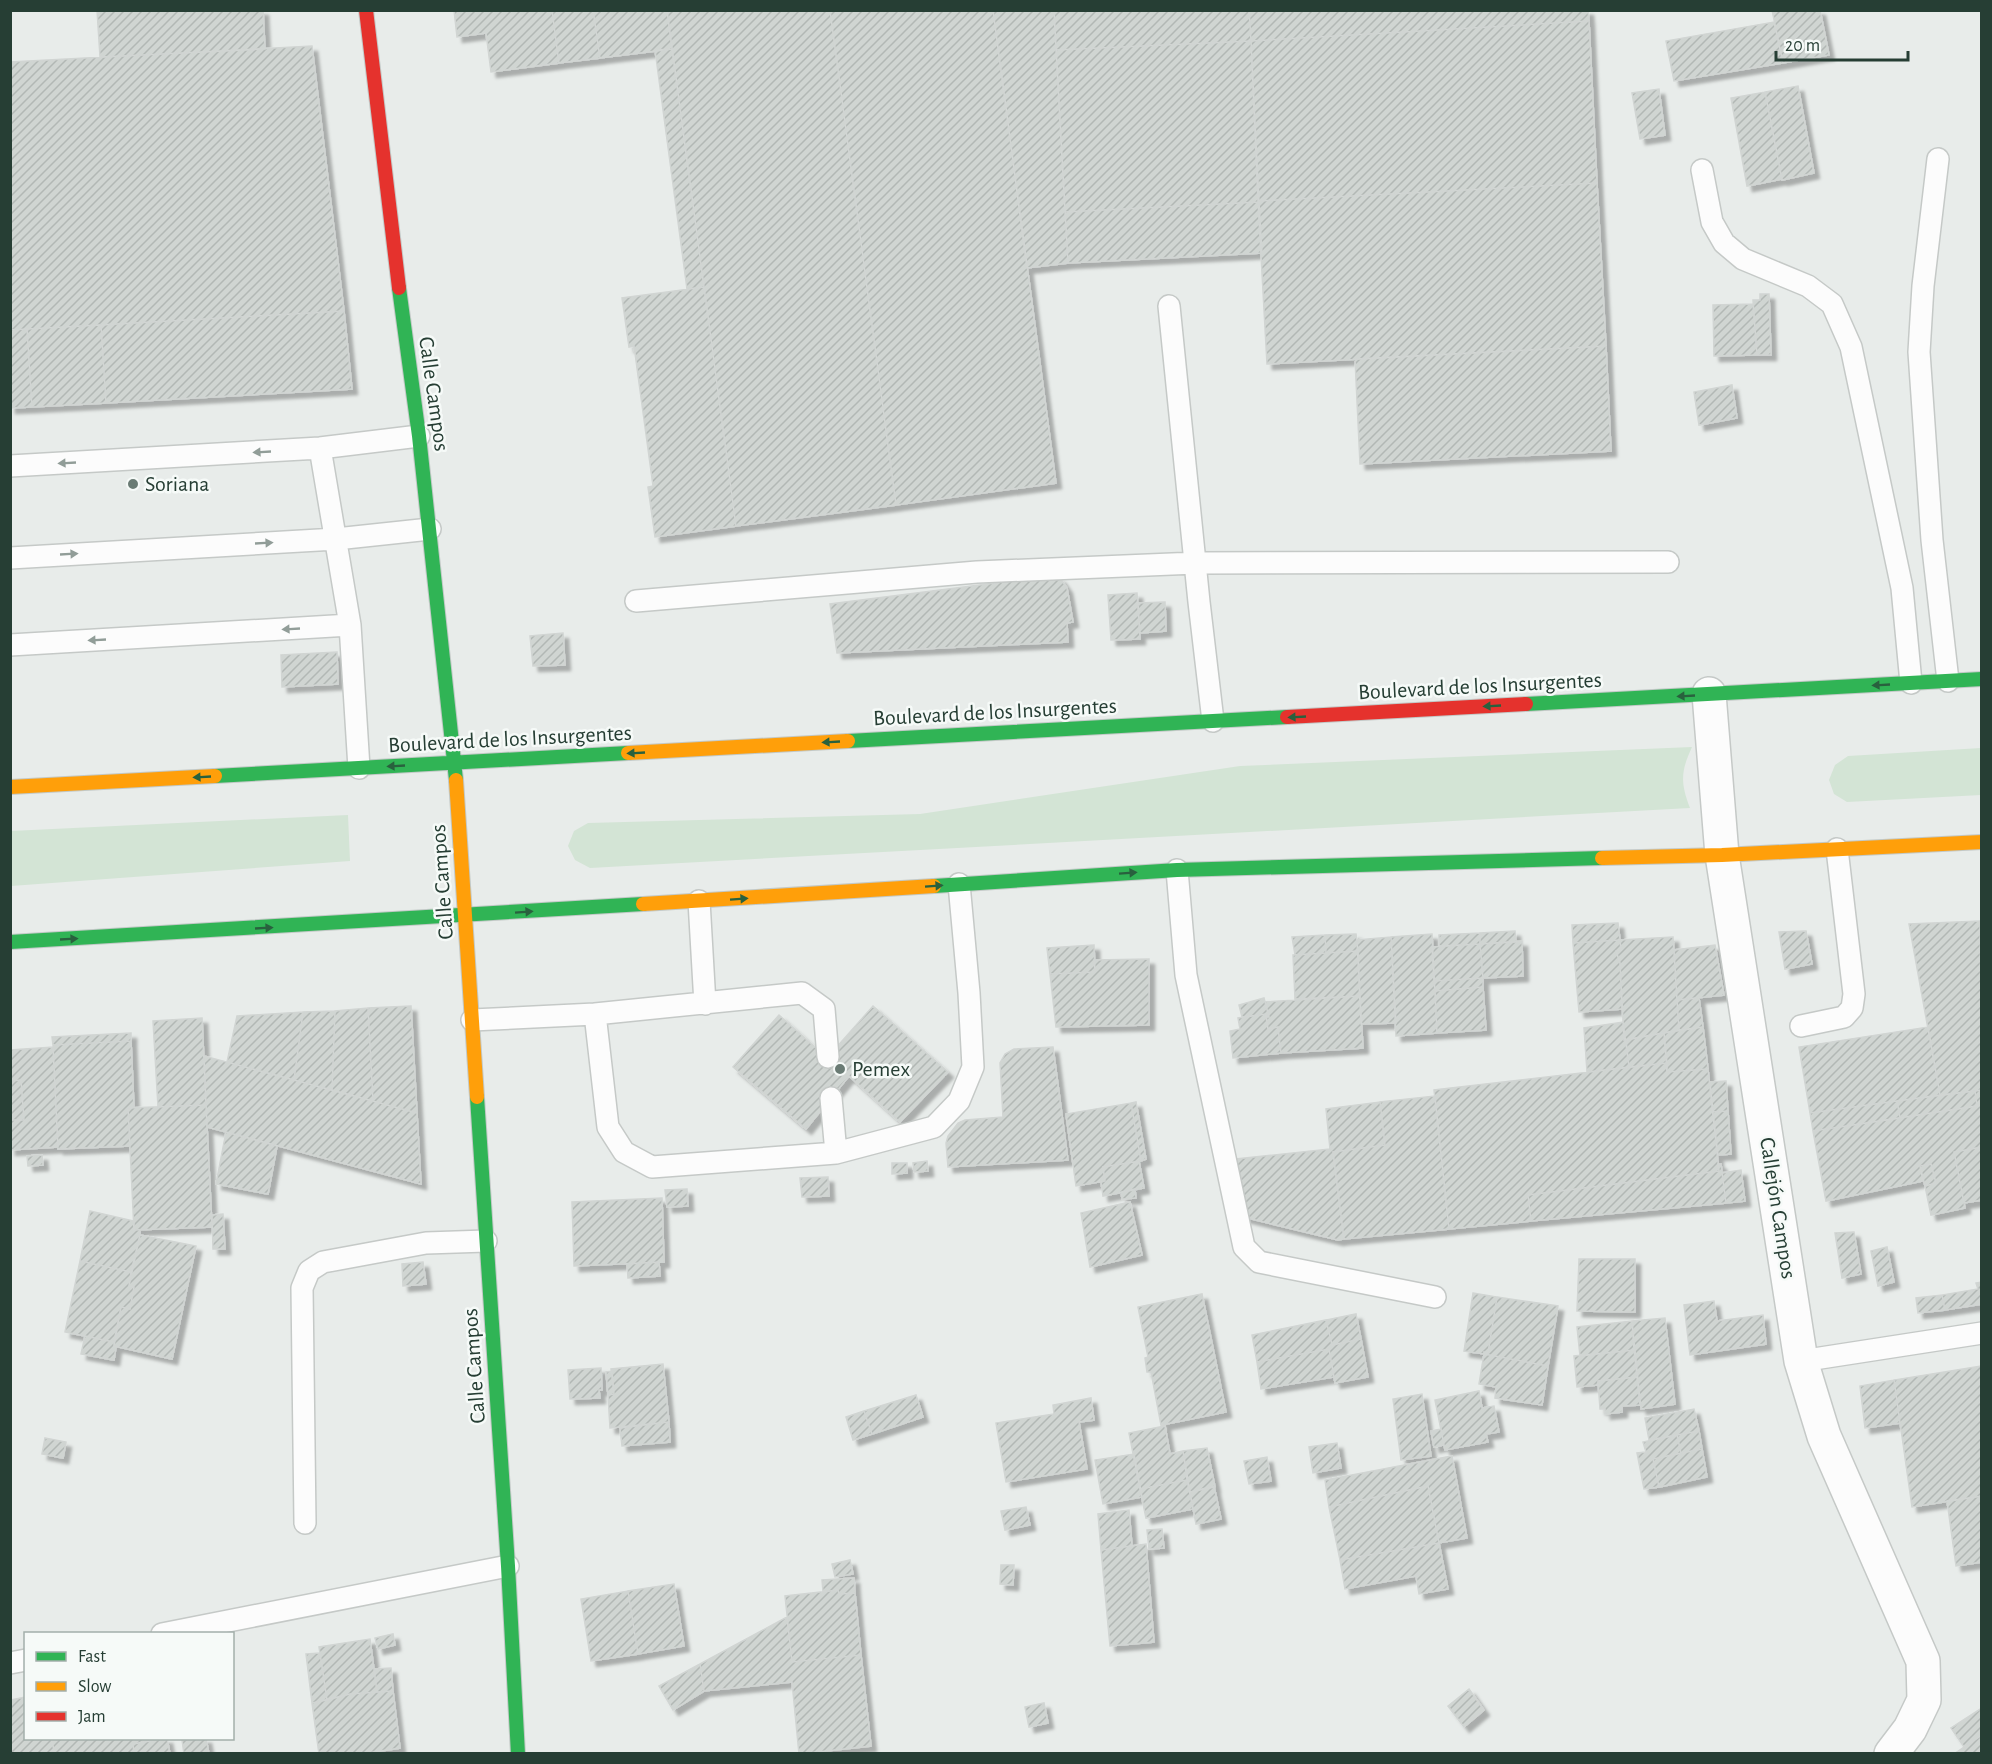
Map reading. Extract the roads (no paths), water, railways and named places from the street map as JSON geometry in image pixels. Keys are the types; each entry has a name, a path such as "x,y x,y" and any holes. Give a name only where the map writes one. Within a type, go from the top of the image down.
{"main road":[{"name":"Calle Campos","path":"366,10 430,529 455,763 508,1566 518,1754"},
{"name":"Boulevard de los Insurgentes","path":"10,788 1982,679"},
{"path":"10,942 465,916 1177,870 1722,855 1982,842"}],"street":[{"name":"Callejón Campos","path":"1708,694 1722,855 1801,1361 1824,1436 1923,1661 1924,1700 1910,1729 1891,1754"}],"lane":[{"path":"1938,159 1923,286 1919,352 1932,540 1948,681"},
{"path":"1702,170 1712,222 1724,243 1743,259 1808,286 1832,304 1851,347 1902,588 1911,683"},
{"path":"1169,306 1213,722"},
{"path":"10,466 320,448 419,436"},
{"path":"320,448 350,625 359,768"},
{"path":"10,558 336,539 430,529"},
{"path":"636,601 977,572 1196,563 1668,562"},
{"path":"10,645 350,625"},
{"path":"1801,1026 1844,1017 1852,1008 1854,993 1837,849"},
{"path":"1177,870 1186,975 1244,1247 1259,1262 1435,1297"},
{"path":"595,1014 608,1127 624,1152 652,1167 836,1153 934,1127 959,1101 973,1067 959,884"},
{"path":"699,901 705,1004"},
{"path":"472,1020 595,1014 802,993 824,1009 828,1057"},
{"path":"831,1098 836,1153"},
{"path":"305,1523 302,1288 309,1271 323,1262 415,1245 486,1241"},
{"path":"1801,1361 1982,1333"},
{"path":"172,1632 508,1566"}],"place":[{"name":"Soriana","path":"133,484"},
{"name":"Pemex","path":"840,1069"}]}
